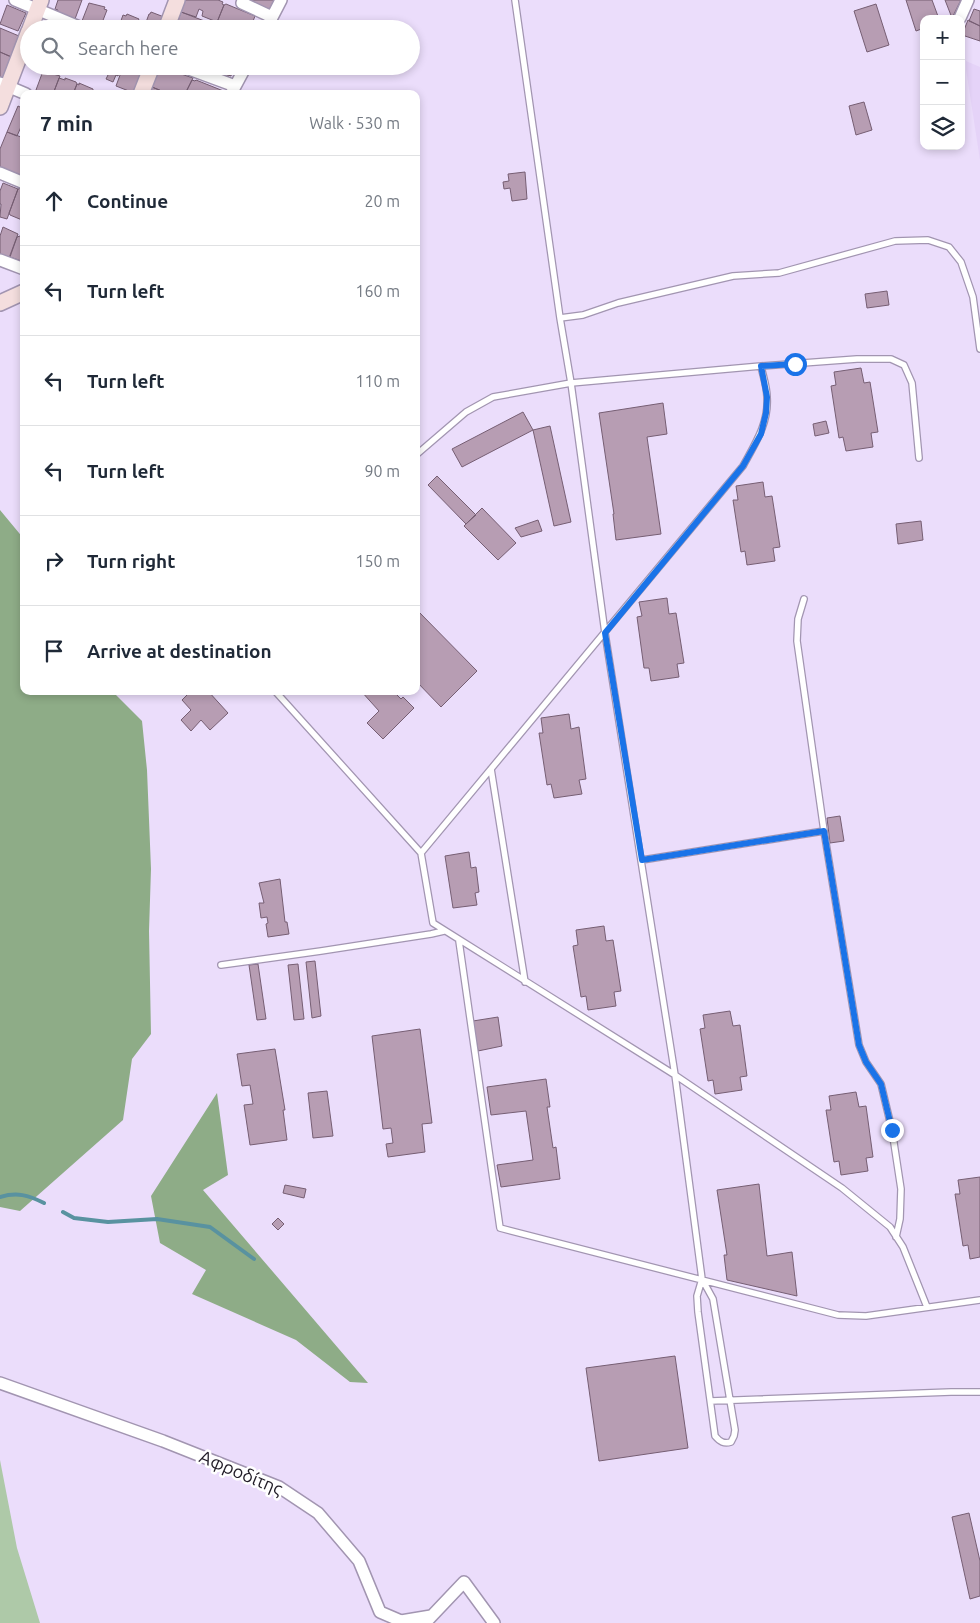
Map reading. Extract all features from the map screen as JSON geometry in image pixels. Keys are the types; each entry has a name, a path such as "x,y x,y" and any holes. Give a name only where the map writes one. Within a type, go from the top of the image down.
{"street":[{"path":"15,0 39,5 67,20"},
{"path":"169,20 177,0"},
{"path":"270,20 281,0"},
{"path":"961,15 968,0"},
{"path":"242,3 272,17"},
{"path":"33,20 39,5"},
{"path":"0,107 4,84 20,49"},
{"path":"143,90 148,75"},
{"path":"200,75 233,90 241,75"},
{"path":"4,84 20,91"},
{"path":"0,173 20,181"},
{"path":"0,260 20,268"},
{"path":"0,303 20,294"},
{"name":"Αφροδίτης","path":"0,1383 163,1440 280,1487 318,1513 359,1561 380,1612 401,1621 428,1620 464,1582 494,1623"}],"lane":[{"path":"515,0 605,633 675,1075 702,1280 713,1299 729,1400 734,1436 731,1442 725,1444 719,1442 716,1436 698,1312 697,1296 702,1280"},
{"path":"560,318 733,276 779,273 895,242 928,240 949,247 962,262 973,297 980,349"},
{"path":"420,452 466,412 493,397 571,384 761,366 857,359 891,359 904,365 912,382 919,458"},
{"path":"421,853 743,466 761,434 766,413 767,397 761,366"},
{"path":"804,599 798,620 797,641 824,831 859,1045 866,1062 881,1084 892,1130 901,1189 900,1219 896,1237"},
{"path":"279,695 421,853 433,923 675,1075 842,1188 890,1227 903,1247 927,1307"},
{"path":"491,769 525,982"},
{"path":"642,860 824,831"},
{"path":"221,965 321,952 444,931"},
{"path":"459,941 500,1228 838,1315 866,1316 980,1300"},
{"path":"711,1401 980,1392"}],"shaded area":[{"path":"966,61 980,67 980,160 966,69"}],"green space":[{"path":"0,510 20,534 20,695 116,695 142,721 147,770 151,869 149,931 151,1034 132,1059 123,1120 20,1211 0,1207"},
{"path":"217,1093 228,1175 203,1190 368,1383 350,1382 296,1340 192,1294 206,1270 160,1243 151,1196"},
{"path":"0,1460 17,1548 40,1623 0,1623"}],"building":[{"path":"58,0 82,0 75,19 57,12 58,10 55,9"},
{"path":"185,0 218,0 223,2 222,4 224,5 218,20 202,16 203,11 199,9 196,17 181,12"},
{"path":"246,0 277,0 271,10"},
{"path":"906,0 932,0 938,15 920,15 920,30 916,31"},
{"path":"945,0 961,0 954,15 951,15"},
{"path":"89,3 105,7 104,9 107,10 103,20 82,20"},
{"path":"226,4 255,16 253,20 218,20"},
{"path":"876,4 889,45 867,52 854,11"},
{"path":"7,5 26,13 23,20 20,20 18,31 0,24"},
{"path":"974,9 980,11 980,26 969,21"},
{"path":"151,12 164,17 163,20 147,20"},
{"path":"181,12 202,20 178,20"},
{"path":"127,14 139,19 121,20 123,15 126,16"},
{"path":"968,20 980,26 980,41 965,36 965,28"},
{"path":"0,28 19,36 13,56 11,57 0,52"},
{"path":"0,52 12,57 3,79 0,78"},
{"path":"42,75 60,76 55,90 36,90"},
{"path":"108,75 116,75 113,82 106,79"},
{"path":"120,75 142,75 135,90 126,90 116,86"},
{"path":"155,75 184,75 193,78 187,90 159,90 152,87"},
{"path":"59,78 65,80 65,78 77,84 75,90 54,90"},
{"path":"192,80 196,80 221,90 187,90"},
{"path":"79,83 93,90 75,90 77,84 79,85"},
{"path":"864,102 872,130 856,135 849,106"},
{"path":"18,106 20,107 20,129 17,136 7,132"},
{"path":"7,132 20,137 20,175 0,168 0,149"},
{"path":"525,172 527,199 512,201 510,188 504,189 503,182 509,181 508,174"},
{"path":"3,183 18,189 7,219 0,217 0,191"},
{"path":"20,188 20,219 9,213 18,189"},
{"path":"3,227 18,234 9,258 0,255 0,236"},
{"path":"20,236 20,261 10,257 17,237"},
{"path":"887,291 889,305 867,308 865,294"},
{"path":"861,368 864,383 870,382 878,432 871,433 873,447 846,451 843,437 839,438 831,386 836,385 834,372"},
{"path":"663,403 667,434 647,437 661,534 616,540 599,413"},
{"path":"523,412 533,430 462,467 452,449"},
{"path":"826,421 829,433 815,436 813,424"},
{"path":"550,426 571,522 554,526 533,430"},
{"path":"437,476 476,515 466,524 428,485"},
{"path":"763,482 765,497 772,496 780,547 773,548 775,561 747,565 745,551 741,552 733,500 738,500 736,486"},
{"path":"482,508 516,543 498,560 464,526"},
{"path":"538,520 542,531 521,537 515,528"},
{"path":"921,521 923,540 898,544 896,524"},
{"path":"667,598 669,614 676,613 684,663 677,664 679,677 651,681 649,668 644,668 637,617 642,616 639,602"},
{"path":"420,613 477,671 441,707 420,685"},
{"path":"187,695 212,695 228,713 210,730 201,720 191,731 181,720 191,710 182,700"},
{"path":"365,695 397,695 401,699 403,697 414,708 383,739 367,723 379,711"},
{"path":"569,714 571,729 579,727 586,779 579,780 582,794 554,798 551,784 547,785 539,733 543,733 541,718"},
{"path":"840,816 844,841 830,843 827,818"},
{"path":"469,852 471,868 476,867 479,892 475,893 477,905 453,908 445,856"},
{"path":"280,879 285,922 287,922 289,934 268,937 267,917 261,918 259,903 264,903 259,883"},
{"path":"604,926 606,941 613,940 621,991 614,992 616,1006 588,1010 586,996 581,997 573,946 578,945 576,930"},
{"path":"315,961 321,1016 312,1018 306,962"},
{"path":"258,964 266,1019 257,1020 249,965"},
{"path":"298,964 304,1019 294,1020 288,965"},
{"path":"730,1011 733,1026 740,1025 747,1076 740,1077 742,1090 715,1094 713,1080 708,1081 700,1029 705,1028 703,1015"},
{"path":"498,1017 502,1046 478,1051 473,1021"},
{"path":"420,1029 432,1123 422,1124 425,1152 388,1157 386,1144 393,1143 391,1128 383,1129 372,1036"},
{"path":"275,1049 285,1110 283,1110 287,1140 250,1145 244,1105 253,1104 250,1085 242,1086 237,1054"},
{"path":"546,1079 550,1107 547,1107 553,1148 556,1147 560,1179 501,1187 497,1165 533,1160 526,1111 491,1115 487,1087"},
{"path":"327,1091 333,1136 313,1138 308,1093"},
{"path":"856,1092 859,1107 866,1106 873,1157 866,1158 868,1171 841,1175 839,1161 834,1162 826,1110 831,1110 829,1096"},
{"path":"980,1177 980,1257 970,1259 968,1245 963,1246 955,1194 960,1194 958,1180"},
{"path":"759,1184 767,1256 792,1252 797,1296 727,1280 724,1255 727,1255 717,1190"},
{"path":"285,1185 306,1189 304,1198 283,1193"},
{"path":"278,1218 284,1224 278,1230 272,1224"},
{"path":"675,1356 688,1448 599,1461 586,1368"},
{"path":"969,1513 980,1561 980,1596 970,1599 952,1517"}],"waterway":[{"path":"0,1197 22,1195 44,1203"},
{"path":"63,1212 74,1218 108,1222 157,1219 210,1227 254,1259"}],"route":[{"path":"795,364 761,366 767,397 766,413 761,434 743,466 605,633 642,860 824,831 859,1045 866,1062 881,1084 892,1130"}]}
